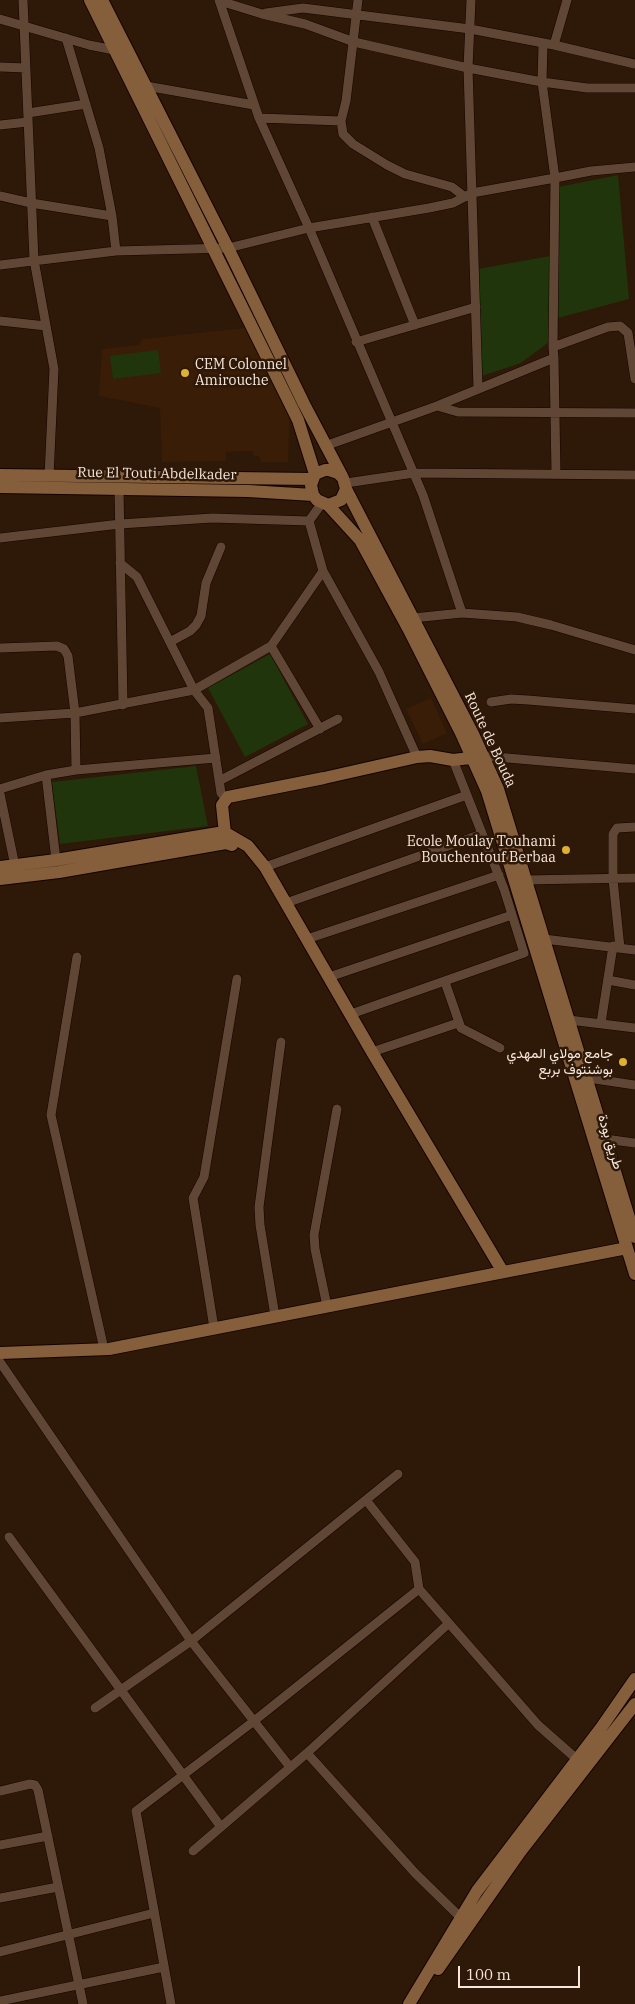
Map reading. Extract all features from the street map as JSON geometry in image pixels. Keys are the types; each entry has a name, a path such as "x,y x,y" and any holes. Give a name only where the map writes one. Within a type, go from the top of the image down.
{"main road":[{"path":"90,0 119,48"},
{"path":"102,0 119,48 213,249 298,420 314,477 321,501 341,500 345,483 338,472 325,470 314,477"},
{"name":"Route de Bouda","path":"119,48 146,86 413,618 479,757 487,792 556,1019"},
{"name":"Rue El Touti Abdelkader","path":"0,475 314,477"},
{"name":"Rue El Touti Abdelkader","path":"0,487 248,491 321,501"},
{"name":"Route de Bouda","path":"321,501 360,540 498,789 569,1020"},
{"path":"225,837 222,804 225,798 232,795 324,778 417,757 430,756 453,760 479,757"},
{"path":"0,879 58,872 225,837"},
{"path":"0,867 225,837 238,838 255,852 265,867 502,1272"},
{"name":"طريق بودة","path":"556,1019 631,1243"},
{"name":"طريق بودة","path":"569,1020 605,1139 631,1243 635,1274"},
{"path":"0,1353 104,1349 502,1272 631,1243"},
{"path":"418,2004 442,1962 582,1763 635,1680"},
{"path":"409,2004 477,1891 582,1763 635,1704"}],"street":[{"path":"23,0 34,260 54,368 49,476"},
{"path":"220,0 262,14 305,24 354,42 468,68 542,82 587,88 635,88"},
{"path":"220,0 259,118 414,473 462,613"},
{"path":"358,0 341,130 346,138 387,165 405,174 452,187 469,195"},
{"path":"470,0 468,68 469,195 476,307 478,388"},
{"path":"554,45 567,0"},
{"path":"262,14 303,8 470,29 554,45 635,64"},
{"path":"0,19 66,38 119,48"},
{"path":"66,38 99,148 112,216 116,251"},
{"path":"542,44 542,82 555,178 553,347 556,474"},
{"path":"0,67 26,68"},
{"path":"146,86 254,105"},
{"path":"0,125 86,104"},
{"path":"259,118 341,121"},
{"path":"0,265 116,251 228,248 308,228 453,203 469,195 591,171 635,167"},
{"path":"0,196 31,204 112,216"},
{"path":"372,218 415,325"},
{"path":"356,342 476,307"},
{"path":"0,321 46,326"},
{"path":"553,347 608,327 620,326 628,333 635,379"},
{"path":"325,446 437,406 554,358"},
{"path":"437,406 458,412 635,413"},
{"path":"345,483 414,473 635,475"},
{"path":"119,489 123,705"},
{"path":"321,501 309,521 323,571 379,672 417,757"},
{"path":"0,538 120,524 212,518 309,521"},
{"path":"170,642 190,631 201,616 206,583 221,547"},
{"path":"120,563 137,577 194,690 208,708 221,793 225,798"},
{"path":"0,718 75,713 194,690 271,646 323,571"},
{"path":"413,618 462,613 517,617 635,650"},
{"path":"0,648 58,646 64,649 68,656 75,713 76,770"},
{"path":"271,646 320,729"},
{"path":"491,702 511,699 635,709"},
{"path":"219,781 338,719"},
{"path":"479,757 635,769"},
{"path":"0,789 46,775 76,770 216,758"},
{"path":"351,1014 523,954 523,948 499,875 453,760"},
{"path":"46,775 56,860"},
{"path":"0,794 15,866"},
{"path":"265,867 468,795"},
{"path":"601,1023 616,947 613,879 614,831 617,828 635,827"},
{"path":"286,903 482,834"},
{"path":"307,939 499,875"},
{"path":"525,880 635,878"},
{"path":"329,976 512,915"},
{"path":"544,939 635,950"},
{"path":"76,957 51,1115 104,1349"},
{"path":"214,1328 193,1198 204,1177 237,979"},
{"path":"608,980 635,985"},
{"path":"445,982 458,1023 465,1030 500,1048"},
{"path":"569,1020 635,1028"},
{"path":"372,1052 458,1023"},
{"path":"275,1316 260,1225 259,1207 281,1042"},
{"path":"588,1078 635,1085"},
{"path":"328,1306 315,1248 314,1234 337,1109"},
{"path":"605,1139 635,1143"},
{"path":"0,1362 191,1641 290,1767"},
{"path":"95,1708 191,1641 398,1474"},
{"path":"366,1500 415,1562 419,1589 538,1724 582,1763"},
{"path":"10,1537 221,1827"},
{"path":"171,2004 136,1811 254,1722 419,1589"},
{"path":"193,1851 307,1753 448,1624"},
{"path":"307,1753 415,1873 460,1917"},
{"path":"0,1790 30,1784 35,1785 39,1794 83,2004"},
{"path":"0,1845 48,1836"},
{"path":"0,1898 58,1887"},
{"path":"0,1952 154,1913"},
{"path":"0,2001 164,1966"}],"shaded area":[{"name":"CEM Colonnel Amirouche","path":"246,328 290,411 288,462 261,462 259,456 254,456 252,451 226,452 226,461 162,462 160,408 99,396 102,349 139,345 142,339"},
{"path":"431,698 447,733 423,744 406,709"}],"green space":[{"path":"618,175 629,299 558,318 558,187"},
{"path":"550,256 549,342 521,363 482,376 478,269"},
{"path":"158,350 161,373 113,379 110,356"},
{"path":"270,654 308,724 245,757 208,688"},
{"path":"196,766 208,826 60,844 52,782"}],"place":[{"name":"CEM Colonnel Amirouche","path":"185,373"},
{"name":"Ecole Moulay Touhami Bouchentouf Berbaa","path":"566,850"},
{"name":"جامع مولاي المهدي بوشنتوف بربع","path":"623,1062"}]}
